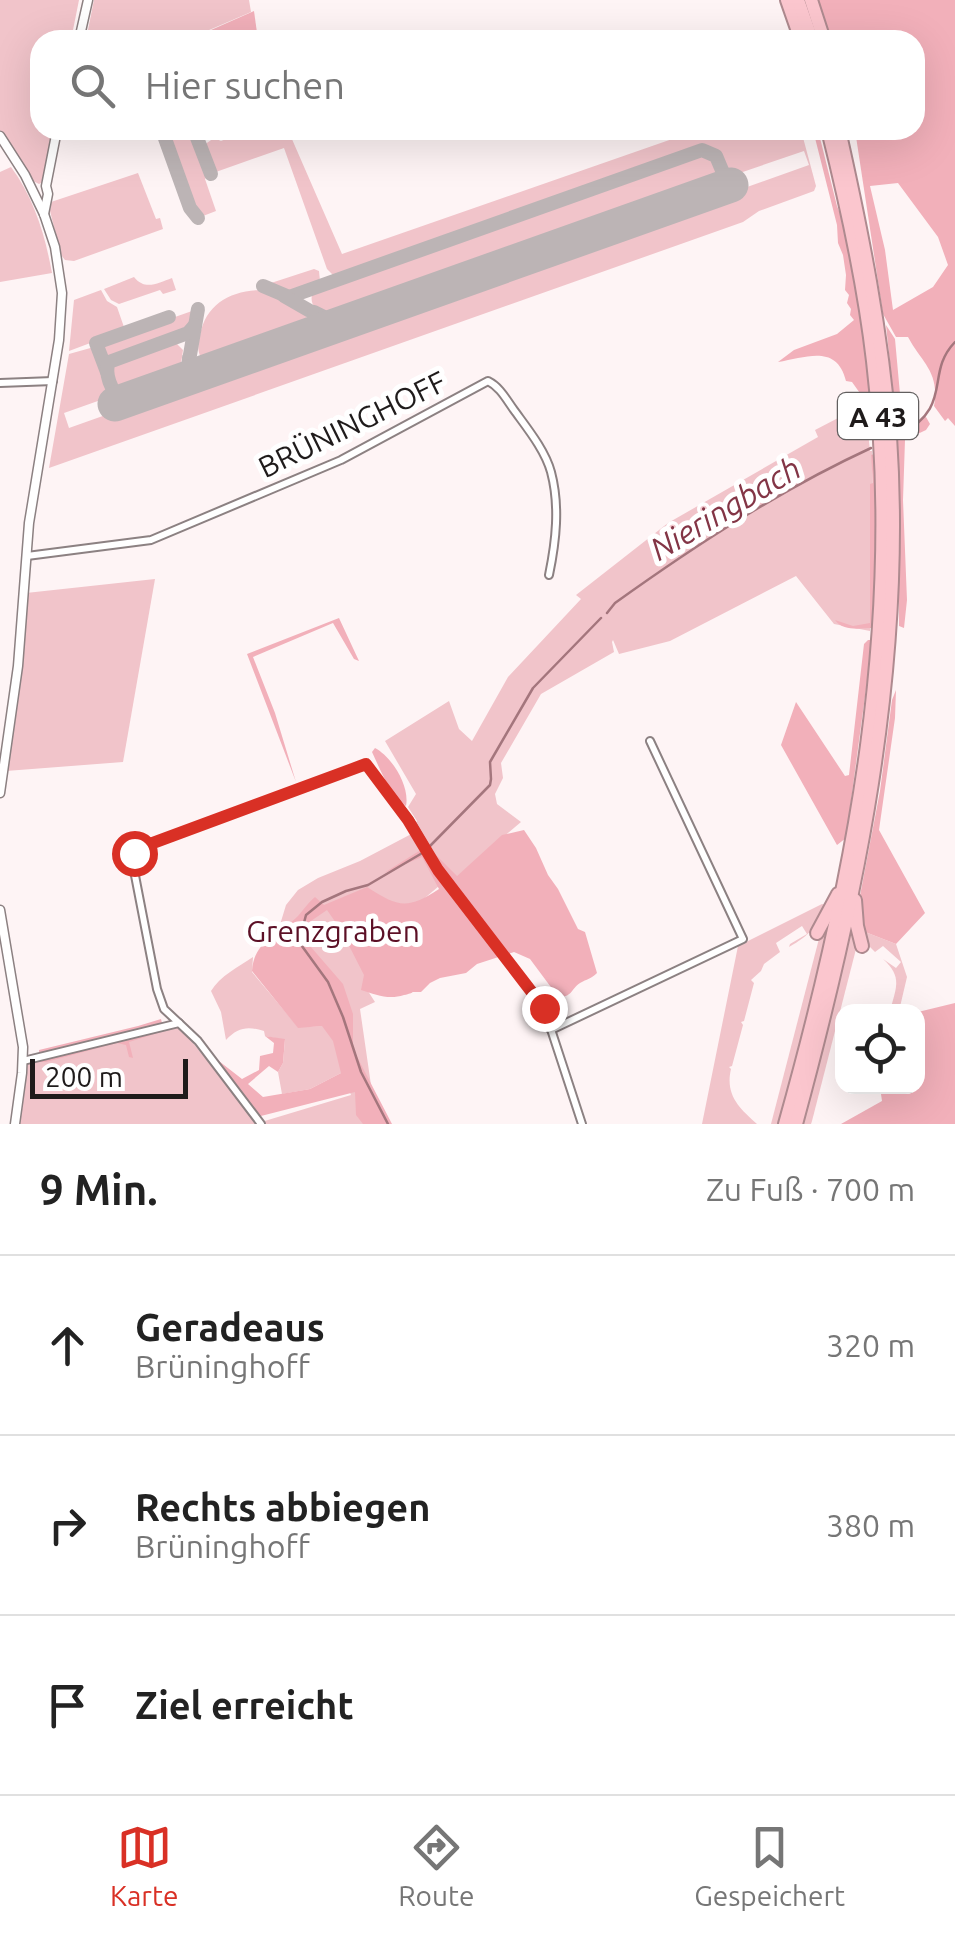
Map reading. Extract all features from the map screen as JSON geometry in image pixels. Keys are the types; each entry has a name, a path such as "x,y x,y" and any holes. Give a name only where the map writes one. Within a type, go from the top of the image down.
{"highway":[{"path":"784,0 799,30"},
{"path":"798,0 803,30"},
{"path":"811,0 821,30"},
{"name":"A 43","path":"796,1124 842,945 873,715 882,595 882,497 873,360 854,240 830,140"},
{"name":"A 43","path":"785,1124 872,787 886,684 892,594 890,435 882,359 844,140"},
{"path":"817,932 850,877"},
{"path":"850,877 862,946"}],"street":[{"path":"81,30 88,0"},
{"path":"0,136 44,214 55,248 62,294 60,340 30,523 18,666 0,792"},
{"path":"44,214 55,140"},
{"path":"34,193 46,186"},
{"path":"0,383 53,381"},
{"name":"BRÜNINGHOFF","path":"27,556 151,540 341,460 488,381 496,385 550,468 556,519 549,575"},
{"path":"551,1030 743,939 650,741"},
{"path":"261,1124 198,1041 164,1009 156,989 132,860 134,853 366,764 408,820 438,870 544,1008 582,1124"},
{"path":"0,910 21,1032 23,1061 15,1124"},
{"path":"23,1061 178,1023"}],"green space":[{"path":"0,0 79,0 73,30 30,30 30,140 52,140 44,181 33,181 0,130"},
{"path":"94,0 249,0 251,12 209,30 88,30"},
{"path":"170,140 195,140 208,175 205,179 216,211 203,216 195,209"},
{"path":"211,140 292,140 342,254 669,140 804,140 816,186 814,191 759,211 743,222 49,468 69,354 94,347 112,396 64,413 69,428 809,165 804,151 728,177 715,153 699,148 334,276 327,269 284,148 213,173 204,145"},
{"path":"702,153 715,159 718,168 717,178 709,184 335,317 322,313 313,304 312,295 319,289"},
{"path":"11,167 37,217 52,273 0,282 0,172"},
{"path":"138,173 163,229 74,261 65,260 50,211 51,202"},
{"path":"314,269 319,271 320,281 287,294 269,286 271,283"},
{"path":"134,277 147,285 172,278 176,290 163,294 160,290 119,304 111,300 104,289"},
{"path":"101,290 107,301 117,307 125,330 69,351 74,300"},
{"path":"260,290 299,308 307,318 305,326 211,361 201,358 200,335 214,307 239,293"},
{"path":"192,311 185,331 108,358 104,356 101,343"},
{"path":"168,343 183,350 180,371 129,390 116,387 111,374 115,362"},
{"name":"Grenzgraben","path":"865,404 873,473 870,631 834,624 796,576 670,641 619,654 613,640 614,652 541,694 501,763 503,778 495,794 497,804 521,822 401,918 364,985 375,1002 360,1009 371,1085 390,1124 18,1124 29,1063 177,1026 258,1123 351,1095 341,1069 341,1073 310,1089 282,1094 278,1072 285,1040 248,1028 226,1040 221,1012 211,991 224,976 253,957 252,972 298,1027 322,1026 268,939 279,928 286,905 298,890 417,831 413,826 417,821 408,807 416,794 385,741 449,701 459,729 472,741 508,677 581,599 576,595 668,523 818,437 815,430"},
{"path":"155,579 123,762 6,771 26,593"},
{"path":"822,904 828,906 807,934 802,926 776,943 780,952 751,980 754,983 729,1067 735,1100 757,1124 702,1124 738,946"},
{"path":"834,909 780,1124 771,1124 821,931"},
{"path":"853,924 855,953 842,1004 835,1004 835,1031 812,1121 802,1124"},
{"path":"860,930 896,944 907,977 901,1004 892,1004 896,977 883,959 896,968 901,962 883,946 875,952"}],"shaded area":[{"path":"814,0 955,0 955,426 948,418 945,421 934,406 932,376 924,361 908,337 896,337 883,314 857,140 925,140 925,30 824,30","holes":["898,183 938,237 948,265 933,287 893,310 885,250 870,186"]},
{"path":"254,11 257,30 211,30"},
{"path":"816,140 820,140 846,229 864,335 872,417 864,410 862,396 852,382 846,381 842,369 828,357 778,362 794,350 837,334 854,320 847,303 849,295 845,290 837,225"},
{"path":"886,325 895,339 903,427 926,417 930,424 905,440 904,628 899,626 898,439"},
{"path":"874,454 873,628 852,628 835,620 853,626 870,623 870,484"},
{"path":"339,618 359,661 333,623 253,657 296,782 247,654"},
{"path":"868,640 870,659 846,838 837,845 781,745 796,702 845,776 849,775 864,644"},
{"path":"896,690 879,830 925,913 896,944 860,930 858,906"},
{"path":"375,748 398,773 406,806 386,781 372,752"},
{"path":"524,830 578,929 585,932 597,973 559,998 530,959 514,952 477,964 466,973 440,978 421,992 393,997 377,995 361,990 364,975 327,910 308,923 304,939 343,984 353,1014 353,1049 392,1124 363,1124 356,1115 355,1092 257,1117 215,1058 242,1079 259,1070 260,1056 273,1053 274,1043 265,1036 285,1039 283,1063 278,1072 269,1066 248,1084 263,1097 310,1089 341,1073 333,1041 322,1026 298,1028 252,971 262,945 315,897 324,905 367,887 395,902 410,903 428,896 439,889 422,857 384,873 427,846 457,876 502,835"},
{"path":"955,1003 955,1124 841,1124 882,1101 881,1094 925,1094 925,1010"},
{"path":"161,1019 164,1031 129,1042 133,1058 129,1057 126,1045 117,1043 39,1062 39,1050"}],"waterway":[{"path":"900,435 927,412 941,366 955,342"},
{"name":"Nieringbach","path":"607,613 646,581 739,520 871,448"},
{"name":"Nieringbach","path":"430,846 490,785 490,762 533,688 601,618"},
{"name":"Nieringbach","path":"388,1124 361,1072 328,982 299,942 306,915 322,902 368,885 424,852"}],"taxiway":[{"path":"166,140 190,208 198,218"},
{"path":"198,140 211,174"},
{"path":"263,286 289,297 702,150 716,156 724,175 716,190"},
{"path":"284,296 317,315 318,326 310,333"},
{"path":"179,381 187,372 198,309"},
{"path":"314,312 342,322"},
{"path":"107,372 96,343 169,317"},
{"path":"133,397 122,399 115,392 108,377 109,362 188,333 195,325"},
{"path":"189,358 194,369 209,370"}],"runway":[{"path":"115,404 731,185"}],"route":[{"path":"134,853 366,764 425,845 438,870 544,1008"}]}
